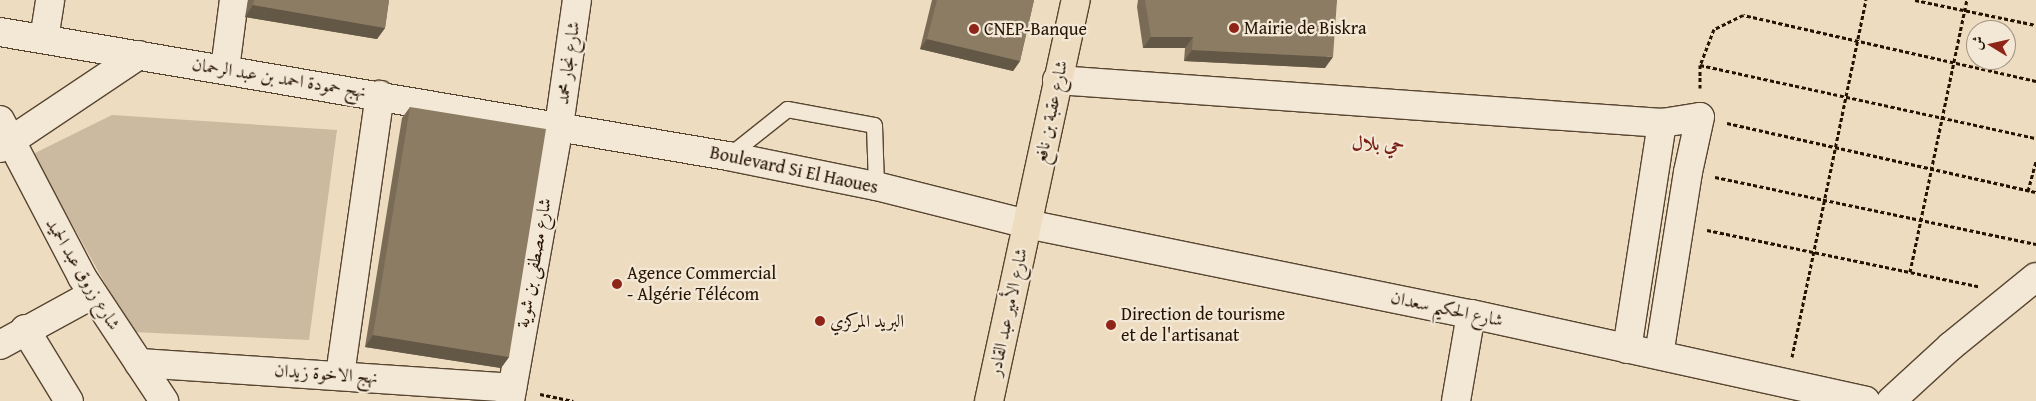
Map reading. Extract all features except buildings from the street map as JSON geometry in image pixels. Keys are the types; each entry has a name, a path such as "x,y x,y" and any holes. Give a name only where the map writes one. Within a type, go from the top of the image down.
{"main road":[{"name":"شارع عقبة بن نافع","path":"1027,224 1076,0"},
{"name":"شارع الأمير عبد القادر","path":"989,401 1027,224"}],"street":[{"path":"44,39 50,0"},
{"path":"225,69 234,0"},
{"name":"شارع نجار محمد","path":"559,126 577,0"},
{"name":"نهج حمودة احمد بن عبد الرحمان","path":"0,32 559,126"},
{"path":"4,136 139,55"},
{"path":"1057,80 1662,123 1700,117 1688,172 1659,355"},
{"path":"340,375 380,95"},
{"path":"1627,349 1662,123"},
{"name":"Boulevard Si El Haoues","path":"559,126 728,156 876,186 1027,224"},
{"name":"شارع مصطفى بن شوية","path":"505,397 559,126"},
{"name":"شارع زروق عبد الحميد","path":"4,136 93,294 164,401"},
{"name":"شارع الحكيم سعدان","path":"1027,224 1471,314 1866,401"},
{"path":"1891,401 2036,277"},
{"path":"0,345 25,328 93,294"},
{"path":"1456,401 1471,314"},
{"path":"25,328 69,401"},
{"name":"نهج الاخوة زيدان","path":"139,364 340,375 505,397"}],"lane":[{"path":"728,156 787,109 874,125 876,186"}],"path":[{"path":"1786,384 1866,0"},
{"path":"1915,0 2036,25"},
{"path":"1910,272 1967,0"},
{"path":"2036,81 1743,15 1714,29 1700,65 2036,138"},
{"path":"1700,117 2036,192"},
{"path":"2028,190 2036,161"},
{"path":"1688,172 2036,244"},
{"path":"1679,225 2015,294"}],"shaded area":[{"path":"112,115 337,130 309,340 132,332 33,154"}],"place":[{"name":"Mairie de Biskra","path":"1234,28"},
{"name":"CNEP-Banque","path":"974,29"},
{"name":"Agence Commercial - Algérie Télécom","path":"617,284"},
{"name":"البريد المركزي","path":"820,321"},
{"name":"Direction de tourisme et de l'artisanat","path":"1111,325"}],"district":[{"name":"حي بلال","path":"1378,144"}]}
